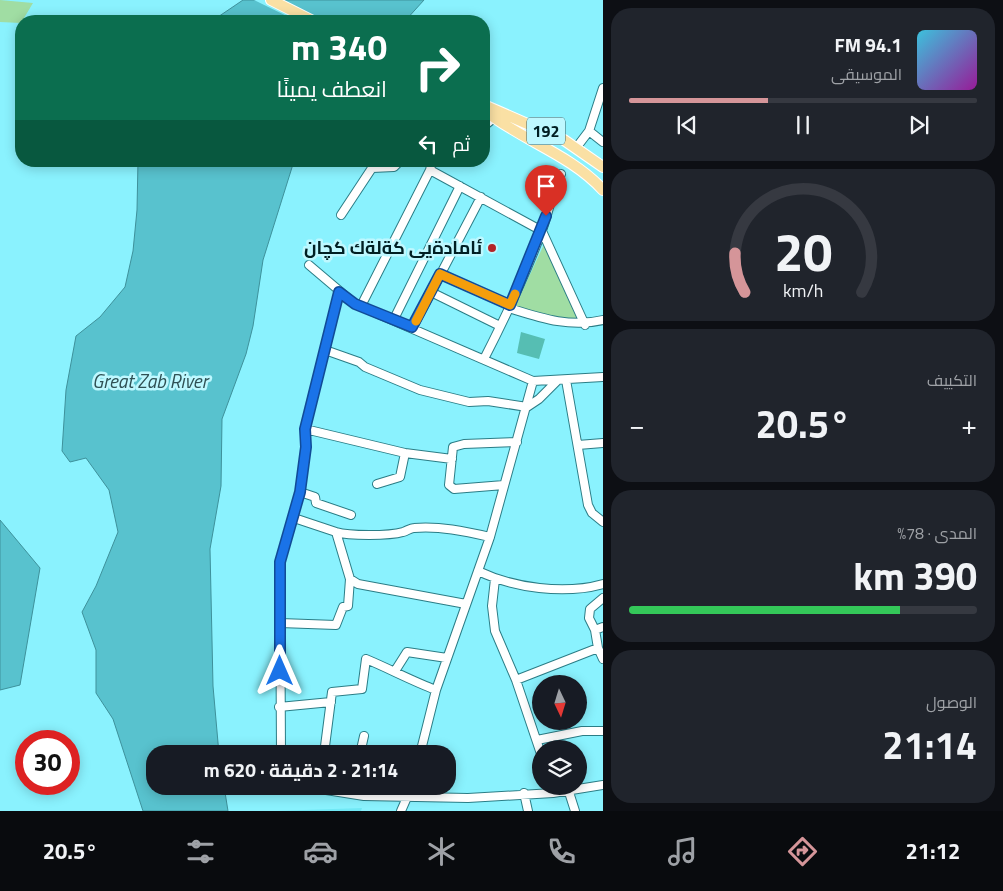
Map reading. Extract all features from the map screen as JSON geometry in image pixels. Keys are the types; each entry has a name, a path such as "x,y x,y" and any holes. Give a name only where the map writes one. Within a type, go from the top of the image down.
{"main road":[{"path":"271,0 301,15"},
{"name":"192","path":"490,107 564,140 603,167"},
{"name":"192","path":"490,115 564,158 581,170 603,190"}],"street":[{"path":"576,148 590,131 603,88"},
{"path":"490,121 494,118"},
{"path":"590,131 603,142"},
{"path":"342,215 372,168 394,167"},
{"path":"361,306 431,167"},
{"path":"430,170 542,231 585,324"},
{"path":"484,359 510,306 542,231 554,186 561,174"},
{"path":"394,319 460,186"},
{"path":"412,327 481,197"},
{"path":"309,265 339,292 361,306 533,380 558,381 603,377"},
{"path":"440,274 510,306 560,323 585,324 603,320"},
{"path":"281,745 280,562 300,492 306,447 305,429 339,292"},
{"path":"431,292 500,326"},
{"path":"325,350 359,362 365,367 420,390 468,402 488,401 527,407 539,399 558,381"},
{"path":"422,745 436,690 490,537 533,380"},
{"path":"566,380 588,505 592,513 603,522"},
{"path":"305,429 405,453 452,459"},
{"path":"504,485 454,489 449,485 453,447 458,444 517,442"},
{"path":"578,445 603,443"},
{"path":"377,484 400,477 405,453"},
{"path":"300,492 315,497 316,503 324,507 351,515"},
{"path":"294,518 346,535 351,532 382,536 404,532 411,528 453,528 490,537"},
{"path":"280,623 336,625 343,607 348,606 350,579 336,532"},
{"path":"478,570 495,579 568,589 603,584"},
{"path":"350,579 358,584 466,604"},
{"path":"495,579 492,606 495,631 516,680 537,740 582,731 603,731"},
{"path":"603,598 590,609 589,618 595,630 598,648 603,659"},
{"path":"595,630 603,627"},
{"path":"516,680 598,648"},
{"path":"395,671 408,652 447,658"},
{"path":"325,745 332,692 362,689 366,659 395,671 412,682 436,690"},
{"path":"279,706 331,702"},
{"path":"362,745 364,736"},
{"path":"587,787 603,785"},
{"path":"362,795 468,798 532,792"},
{"path":"524,793 528,811"},
{"path":"570,795 575,811"},
{"path":"404,810 409,797"}],"shaded area":[{"path":"362,808 361,811 275,811"}],"green space":[{"path":"0,0 33,3 26,15 15,15 15,23 0,22"},
{"path":"546,240 582,319 554,317 515,307"}],"water":[{"path":"243,0 424,0 410,15 221,15"},
{"name":"Great Zab River","path":"138,167 292,167 263,260 253,326 246,354 222,419 221,486 210,549 213,686 218,745 146,745 146,795 225,795 228,811 143,811 113,719 96,693 96,650 82,612 96,586 118,532 109,490 86,458 70,462 62,451 66,390 76,336 100,317 125,287 133,251 137,210"},
{"path":"0,520 40,568 20,685 0,690"}],"pier":[{"path":"254,0 271,0 301,15 285,15"}],"building":[{"path":"521,332 545,339 539,359 517,353"}],"slow traffic":[{"path":"416,321 440,274 510,305 515,294"}],"place":[{"name":"ئامادةيى كةلةك كچان","path":"492,248"}],"route":[{"path":"280,671 280,562 300,492 306,447 305,429 339,292 355,304 412,327 440,274 510,305 542,231 546,216"}]}
